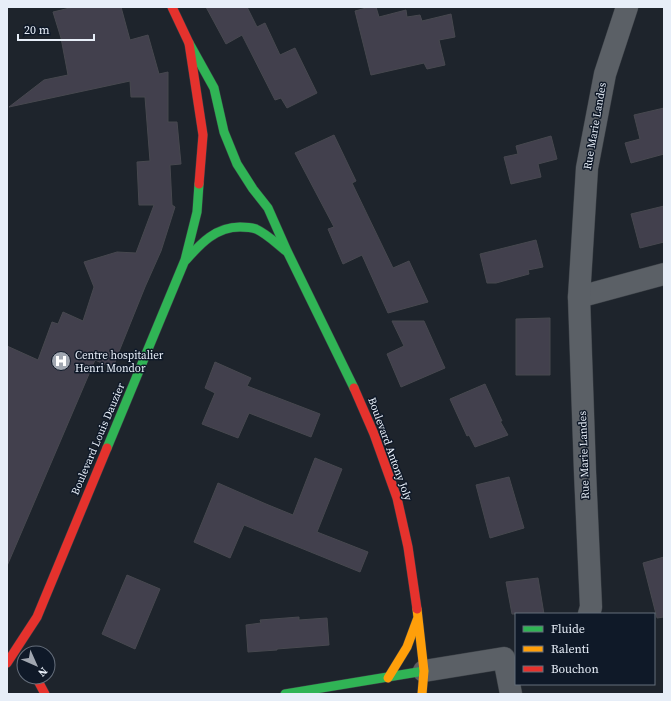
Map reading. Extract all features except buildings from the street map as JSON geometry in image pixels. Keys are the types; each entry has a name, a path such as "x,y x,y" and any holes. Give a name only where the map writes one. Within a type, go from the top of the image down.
{"street":[{"name":"Boulevard Louis Dauzier","path":"7,663 37,617 185,260 197,212 203,136 189,43 172,7"},
{"name":"Rue Marie Landes","path":"589,613 591,607 579,297 587,168 605,74 627,7"},
{"name":"Boulevard Antony Joly","path":"189,43 214,88 224,132 237,164 253,189 268,208 351,380 374,434 397,498 408,547 418,617 424,672 422,694"},
{"name":"Boulevard Antony Joly","path":"185,260 201,243 213,234 229,228 248,226 258,230 288,252"},
{"path":"579,297 664,274"},
{"path":"34,638 37,617"},
{"path":"388,678 407,647 418,617"},
{"path":"285,694 510,657 512,694"},
{"path":"371,680 378,690"},
{"path":"41,685 46,694"}],"traffic: fast":[{"path":"189,43 214,88 224,132 237,164 253,189 268,208 287,251 354,388"},
{"path":"107,448 185,260 197,212 199,184"},
{"path":"186,260 203,242 216,233 231,228 240,227 252,228 260,231 286,251"},
{"path":"285,694 424,671"}],"traffic: slow":[{"path":"417,609 424,671 422,694"},
{"path":"388,678 407,647 417,620"}],"traffic: jam":[{"path":"172,7 189,43 203,135 199,184"},
{"path":"354,388 374,434 397,498 408,547 417,609"},
{"path":"7,663 37,617 107,448"},
{"path":"40,685 45,694"}],"place":[{"name":"Centre hospitalier Henri Mondor","path":"61,361"}]}
